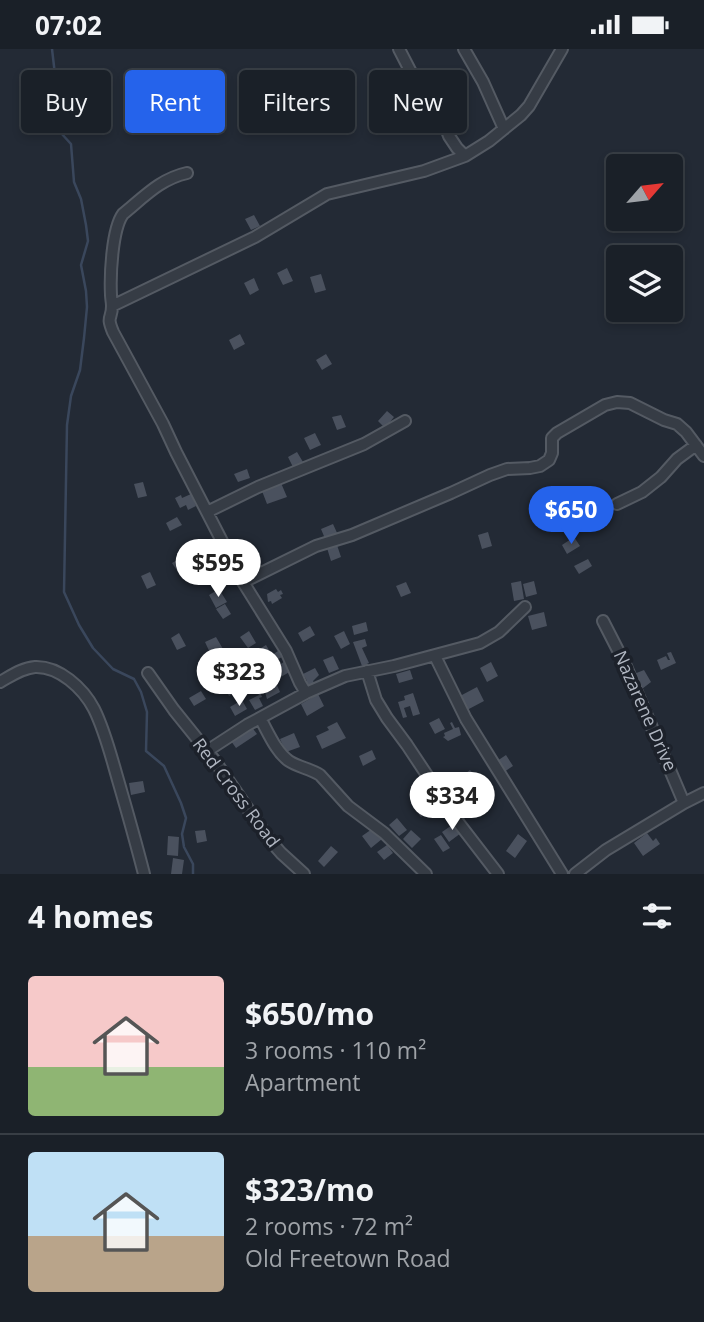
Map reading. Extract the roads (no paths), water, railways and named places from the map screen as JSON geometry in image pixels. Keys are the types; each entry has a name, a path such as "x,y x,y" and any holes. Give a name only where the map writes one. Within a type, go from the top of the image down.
{"street":[{"path":"399,49 415,80 436,103 449,136 465,156"},
{"path":"464,49 483,82 504,129"},
{"path":"112,306 255,237 327,194 424,171 465,156 521,115 562,49"},
{"path":"187,173 162,182 119,220 111,278 112,306 108,321 243,582 286,651 306,694"},
{"path":"243,582 316,546 352,535 490,475 507,469 540,466 549,460 552,438 606,405 630,403 677,424 704,456"},
{"path":"207,512 278,478 364,443 405,421"},
{"path":"617,504 642,492 696,445"},
{"path":"207,751 260,718 345,676 480,643 499,632 525,607"},
{"name":"Nazarene Drive","path":"603,621 625,664 684,803"},
{"path":"435,656 466,719 562,874"},
{"path":"0,682 22,670 34,667 47,669 73,683 93,706 106,737 144,874"},
{"path":"367,671 376,700 387,718 458,822 498,874"},
{"name":"Red Cross Road","path":"148,673 268,838 303,874"},
{"path":"260,718 284,757 320,775 348,806 384,833 426,874"},
{"path":"575,874 606,851 704,793"}],"waterway":[{"path":"52,49 56,83 65,98 57,122 61,133 71,144 74,182 81,199 88,241 81,265 87,307 84,338 80,370 71,396 67,425 64,592 93,648 113,669 134,679 141,692 147,712 146,751 164,766 181,803 186,818 182,834 184,847 193,864 193,874"}]}
